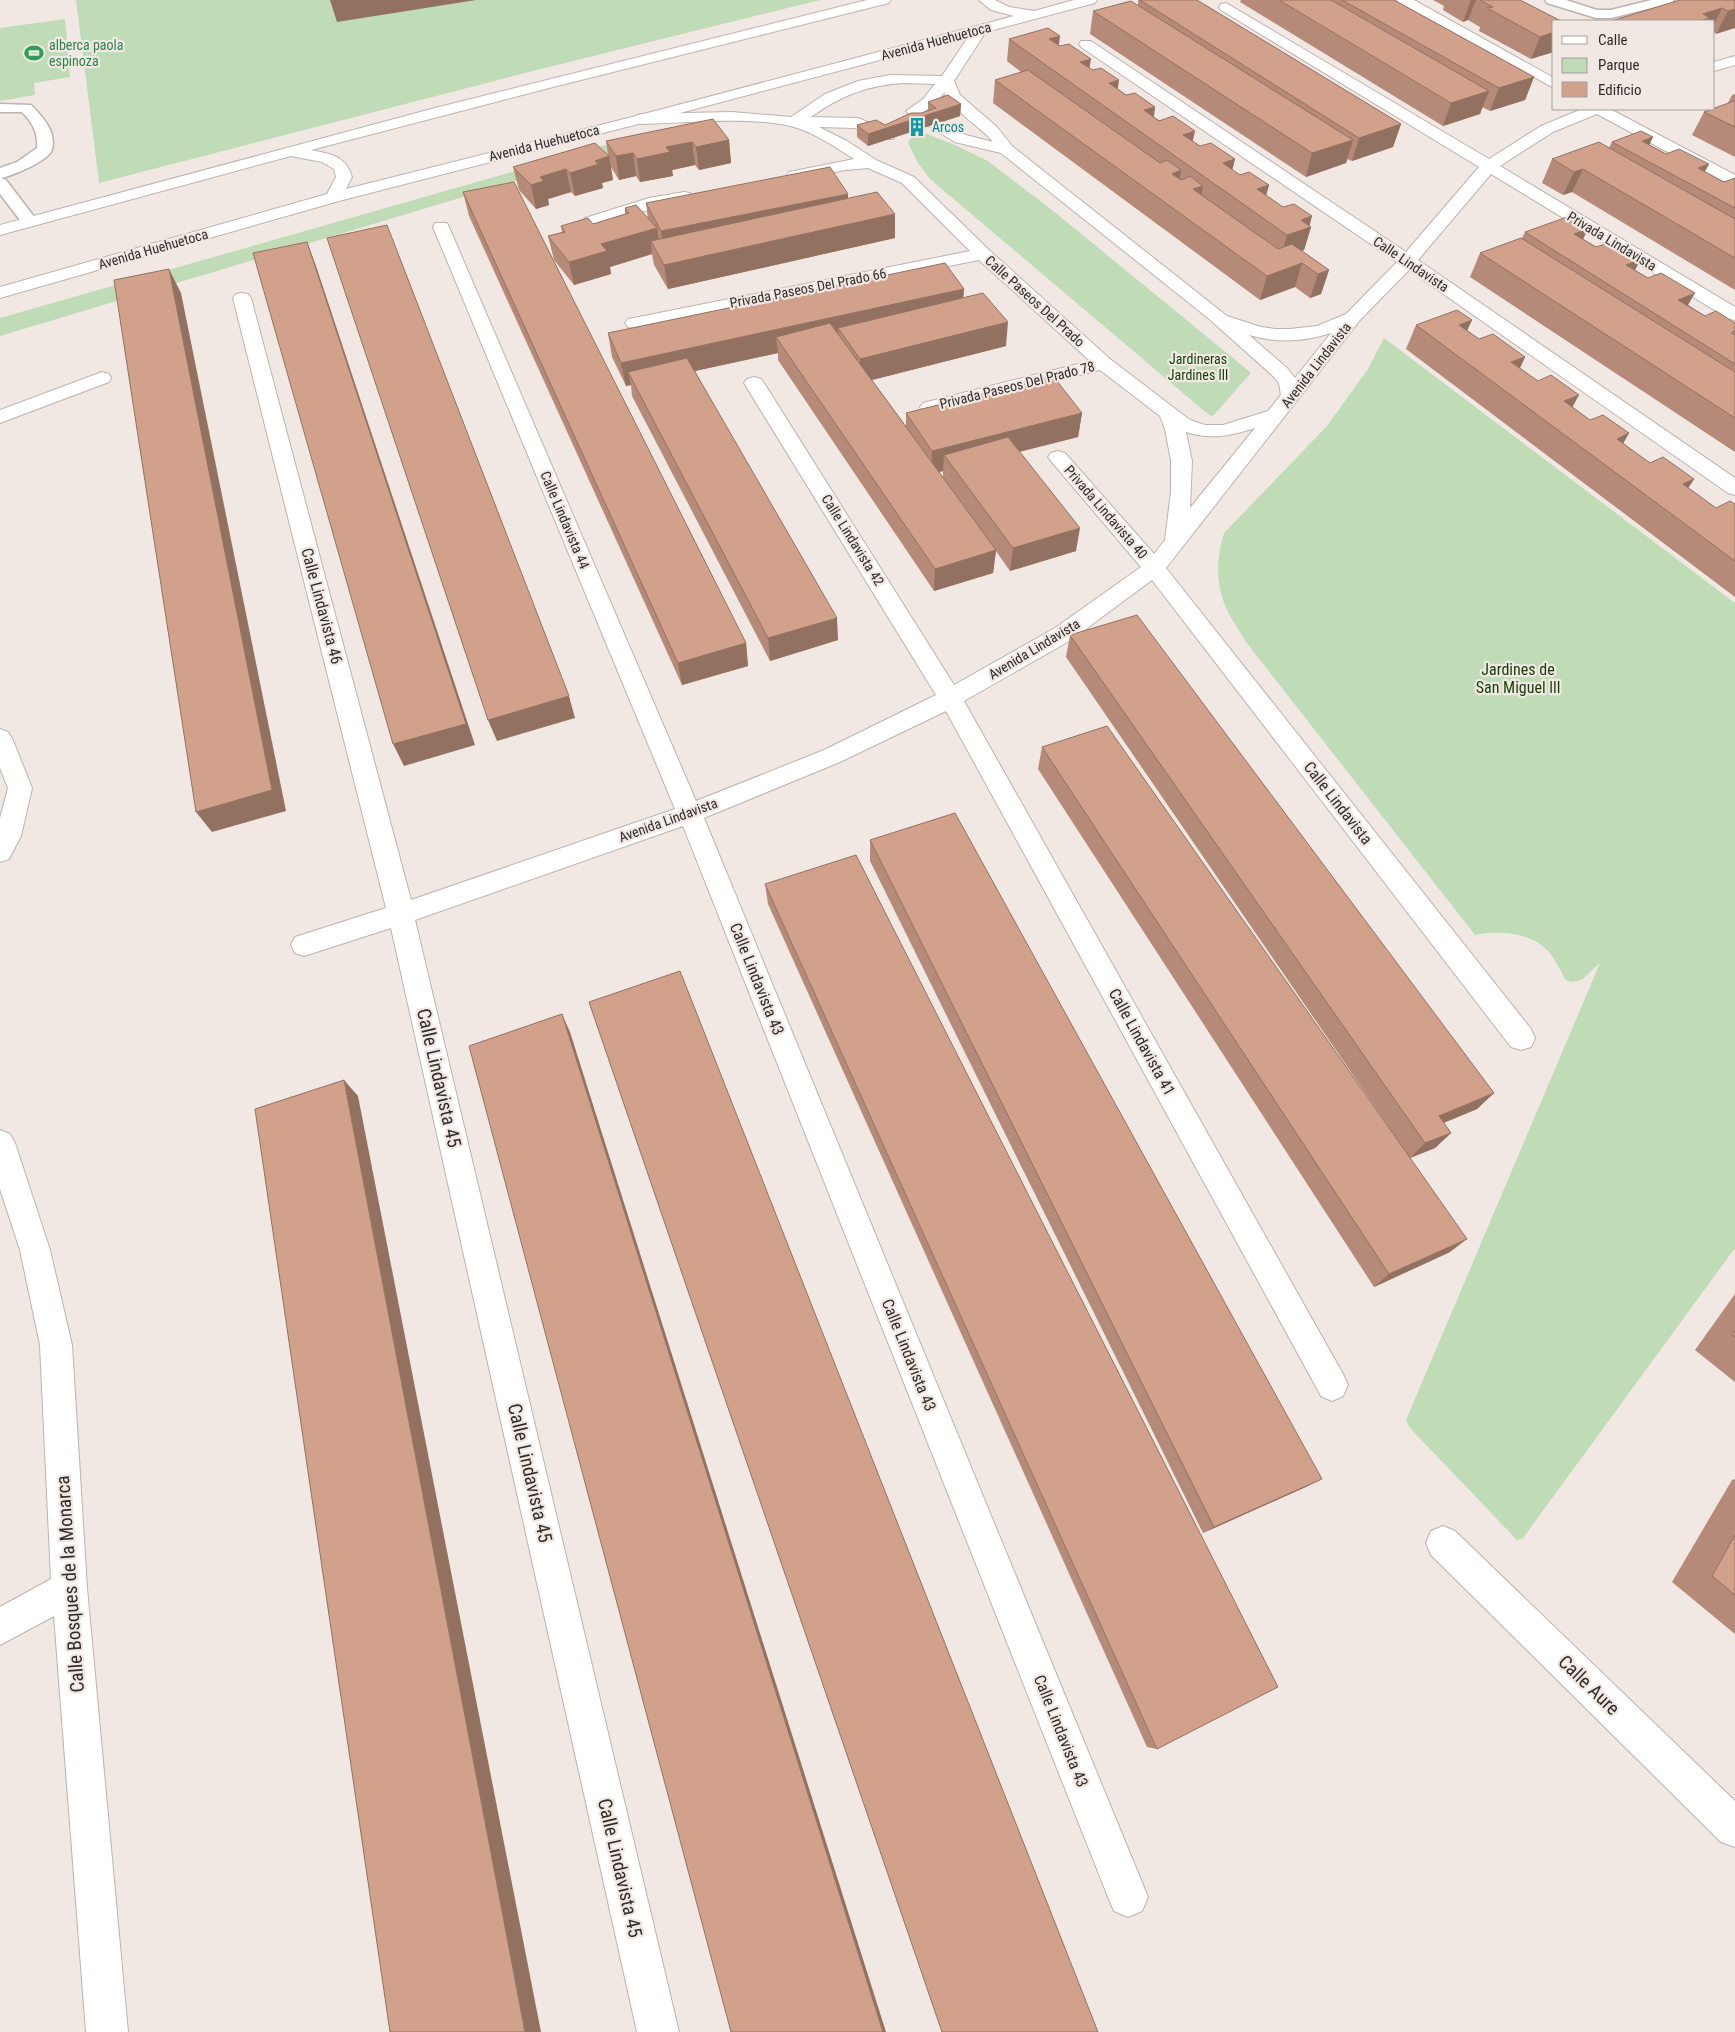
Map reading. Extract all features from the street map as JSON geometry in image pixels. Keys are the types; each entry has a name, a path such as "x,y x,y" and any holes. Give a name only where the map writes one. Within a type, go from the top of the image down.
{"street":[{"path":"0,230 290,151 702,44 884,0"},
{"path":"986,0 990,4 1008,11 1036,14"},
{"name":"Avenida Huehuetoca","path":"0,293 333,197 641,119 1090,0"},
{"path":"1404,0 1552,83"},
{"path":"1226,6 1489,166"},
{"path":"858,123 914,111 928,102 946,81 980,30"},
{"name":"Calle Lindavista","path":"1086,44 1408,261 1735,488"},
{"path":"794,122 835,95 855,86 899,79 946,81"},
{"path":"946,81 954,97 991,130 1006,149 1214,314 1280,372 1288,382 1292,396"},
{"name":"Avenida Lindavista","path":"304,945 400,914 689,814 832,756 949,699 1063,634 1154,568 1354,316 1408,261 1489,166 1547,129 1593,110"},
{"path":"1601,110 1735,182"},
{"path":"914,111 962,141 1006,149"},
{"name":"Calle Paseos Del Prado","path":"641,119 732,117 794,122 858,123 898,153 983,254 1103,363 1183,424 1203,431 1224,431 1276,415"},
{"name":"Calle Paseos Del Prado","path":"794,122 841,144 870,163 898,153"},
{"path":"290,151 327,158 341,166 344,177 333,197"},
{"path":"778,178 870,163"},
{"name":"Privada Lindavista","path":"1489,166 1735,315"},
{"path":"591,222 655,202 702,193"},
{"name":"Calle Lindavista 44","path":"441,227 689,814"},
{"name":"Privada Paseos Del Prado 66","path":"634,324 983,254"},
{"name":"Calle Lindavista 46","path":"242,298 386,849 400,914"},
{"path":"1214,314 1243,328 1278,335 1313,334 1341,324 1354,316"},
{"name":"Privada Paseos Del Prado 78","path":"930,407 1103,363"},
{"path":"0,417 102,378"},
{"name":"Calle Lindavista 42","path":"754,383 928,661 949,699"},
{"path":"1169,414 1176,428 1182,453 1183,482 1175,541"},
{"name":"Privada Lindavista 40","path":"1058,457 1154,568"},
{"name":"Calle Lindavista","path":"1154,568 1521,1038"},
{"name":"Calle Lindavista 41","path":"949,699 972,736 1332,1385"},
{"path":"0,738 20,788 8,836 0,852"},
{"name":"Calle Lindavista 43","path":"689,814 1128,1897"},
{"name":"Calle Lindavista 45","path":"400,914 658,2032"},
{"name":"Calle Bosques de la Monarca","path":"0,1143 35,1250 56,1345 69,1588 107,2032"},
{"name":"Calle Aure","path":"1443,1542 1735,1828"},
{"path":"0,1627 69,1588"}],"lane":[{"path":"1552,0 1596,14 1611,14 1667,0"},
{"path":"0,108 26,108 36,117 46,136 44,150 22,165 0,174"},
{"path":"0,183 29,222"}],"green space":[{"path":"76,0 820,0 529,72 99,183"},
{"name":"alberca paola espinoza","path":"65,19 70,77 34,83 35,95 0,101 0,28"},
{"path":"662,129 680,132 0,336 0,318"},
{"name":"Jardineras Jardines lll","path":"927,134 988,161 1052,210 1250,372 1250,374 1213,416 1209,415 930,179 918,163 908,143 911,137"},
{"name":"Jardines de San Miguel lll","path":"1384,338 1735,603 1735,1248 1523,1538 1517,1540 1409,1427 1406,1420 1600,963 1581,980 1572,982 1566,980 1548,951 1533,940 1523,936 1504,933 1475,935 1246,642 1227,610 1218,578 1220,551 1224,533 1327,426 1368,369"}],"building":[{"path":"1140,0 1197,0 1401,124 1359,138"},
{"path":"1279,0 1331,0 1489,91 1451,103"},
{"path":"1342,0 1394,0 1534,77 1499,88"},
{"path":"1480,0 1520,0 1559,20 1552,20 1552,33 1540,37 1487,8 1493,7"},
{"path":"1680,0 1735,0 1735,9 1728,11 1722,8 1703,14 1710,18 1703,20 1614,20"},
{"path":"1131,1 1353,140 1312,153 1093,11"},
{"path":"1048,28 1060,36 1049,39 1060,46 1069,44 1091,59 1080,62 1093,70 1101,68 1119,80 1109,83 1126,95 1135,93 1155,107 1144,110 1159,121 1173,116 1195,131 1183,135 1200,146 1211,143 1235,159 1223,163 1240,175 1249,172 1269,185 1257,189 1283,207 1294,204 1312,216 1301,220 1311,227 1287,235 1009,39"},
{"path":"1028,70 1160,163 1167,160 1181,170 1172,174 1181,180 1190,176 1203,186 1193,189 1278,249 1292,244 1329,270 1318,274 1302,263 1267,276 995,80"},
{"path":"948,95 961,104 868,134 857,125 876,120 885,125 911,113 921,113 936,108 928,102"},
{"path":"1735,101 1735,127 1704,112 1715,110 1715,108"},
{"path":"713,119 729,140 696,147 692,142 666,147 670,152 637,159 633,153 616,156 606,141"},
{"path":"1641,131 1653,137 1642,141 1666,154 1679,149 1709,164 1698,168 1724,182 1735,178 1735,208 1612,142"},
{"path":"1599,142 1735,219 1735,258 1583,169 1574,172 1552,159"},
{"path":"595,143 609,156 595,161 599,164 570,173 566,169 540,177 544,181 531,185 513,167"},
{"path":"830,167 848,194 661,231 646,203"},
{"path":"514,182 746,643 678,663 463,192"},
{"path":"877,192 895,214 664,265 651,241"},
{"path":"636,205 657,228 601,244 607,251 569,262 548,236 565,232 561,226 588,218 593,224 629,213 625,208"},
{"path":"1567,217 1588,229 1574,234 1596,247 1612,242 1641,259 1626,265 1648,278 1661,273 1695,293 1678,300 1705,316 1716,311 1735,323 1735,331 1731,333 1735,335 1735,364 1525,232"},
{"path":"387,225 569,696 488,720 327,238"},
{"path":"1521,238 1735,372 1735,418 1480,253"},
{"path":"307,242 466,724 393,744 253,253"},
{"path":"945,263 964,289 621,363 608,333"},
{"path":"169,269 272,790 196,812 114,280"},
{"path":"983,293 1008,322 860,359 838,328"},
{"path":"1457,310 1472,320 1459,325 1479,339 1493,334 1525,357 1511,362 1538,381 1551,375 1579,395 1564,401 1590,420 1603,415 1629,433 1617,439 1650,463 1663,457 1694,479 1683,484 1716,508 1730,501 1735,504 1735,561 1416,325"},
{"path":"830,323 996,550 935,569 776,337"},
{"path":"687,358 837,618 768,638 628,372"},
{"path":"1053,376 1082,413 932,451 906,413"},
{"path":"1008,437 1080,528 1013,548 944,455"},
{"path":"1137,615 1494,1093 1439,1116 1451,1133 1425,1143 1070,635"},
{"path":"1107,726 1467,1239 1389,1274 1042,747"},
{"path":"955,813 1322,1479 1214,1527 870,840"},
{"path":"856,855 1278,1687 1157,1749 765,884"},
{"path":"680,971 1098,2032 942,2032 589,1002"},
{"path":"562,1014 883,2032 731,2032 469,1046"},
{"path":"344,1080 525,2032 390,2032 255,1109"},
{"path":"1735,1535 1735,1595 1712,1576"}],"place":[{"name":"alberca paola espinoza","path":"34,53"},
{"name":"Arcos","path":"917,127"}]}
